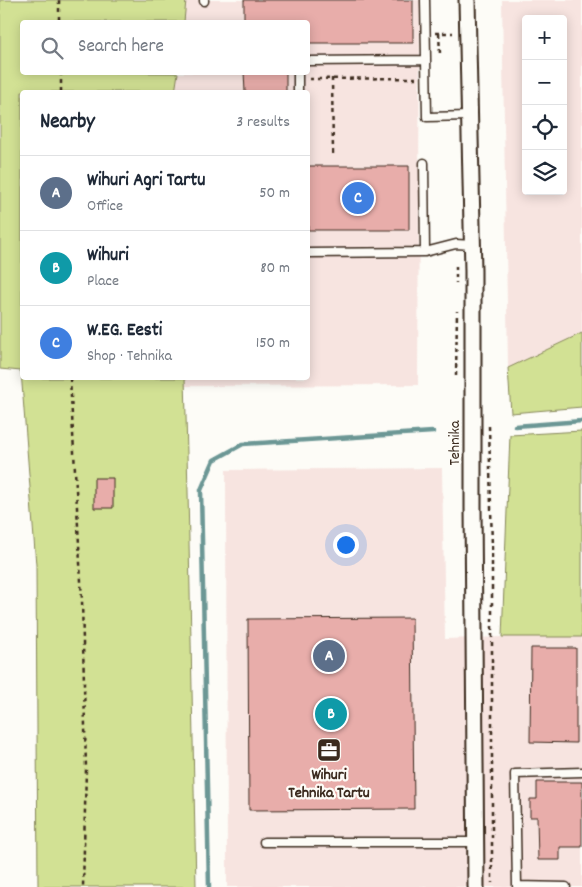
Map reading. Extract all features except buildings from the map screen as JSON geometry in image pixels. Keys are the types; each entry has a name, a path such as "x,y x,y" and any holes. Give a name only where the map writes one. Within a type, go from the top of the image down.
{"street":[{"name":"Tehnika","path":"467,0 472,245 476,887"}],"lane":[{"path":"426,0 427,117 470,116"},
{"path":"310,61 426,60"},
{"path":"298,76 298,90"},
{"path":"424,163 424,252"},
{"path":"310,253 424,252 456,244 472,245"},
{"path":"566,887 517,886 515,774 582,772"},
{"path":"264,842 475,842"}],"path":[{"path":"59,0 59,20"},
{"path":"439,33 440,54"},
{"path":"61,75 61,90"},
{"path":"298,76 417,78"},
{"path":"332,78 333,154"},
{"path":"456,244 456,289"},
{"path":"456,382 457,307"},
{"path":"70,380 82,600 86,739 84,887"},
{"path":"492,548 492,887"}],"shaded area":[{"path":"186,0 420,0 418,385 185,386 184,380 310,380 310,90 175,90 178,75 310,75 310,20 184,20"},
{"path":"502,0 582,0 582,333 508,368"},
{"path":"442,468 445,639 582,637 582,887 227,887 226,470"}],"green space":[{"path":"0,0 186,0 184,20 20,20 20,75 178,75 175,90 20,90 20,371 0,369"},
{"path":"582,333 582,407 511,413 508,368"},
{"path":"22,380 185,380 196,887 38,887 36,565"},
{"path":"582,431 582,637 502,637 510,435"}],"waterway":[{"path":"515,426 582,421"},
{"path":"209,887 201,490 214,460 243,444 433,432"}],"place":[{"name":"W.EG. Eesti","path":"358,198"},
{"name":"Wihuri Agri Tartu","path":"329,656"},
{"name":"Wihuri","path":"331,714"},
{"name":"Wihuri Tehnika Tartu","path":"329,750"}]}
